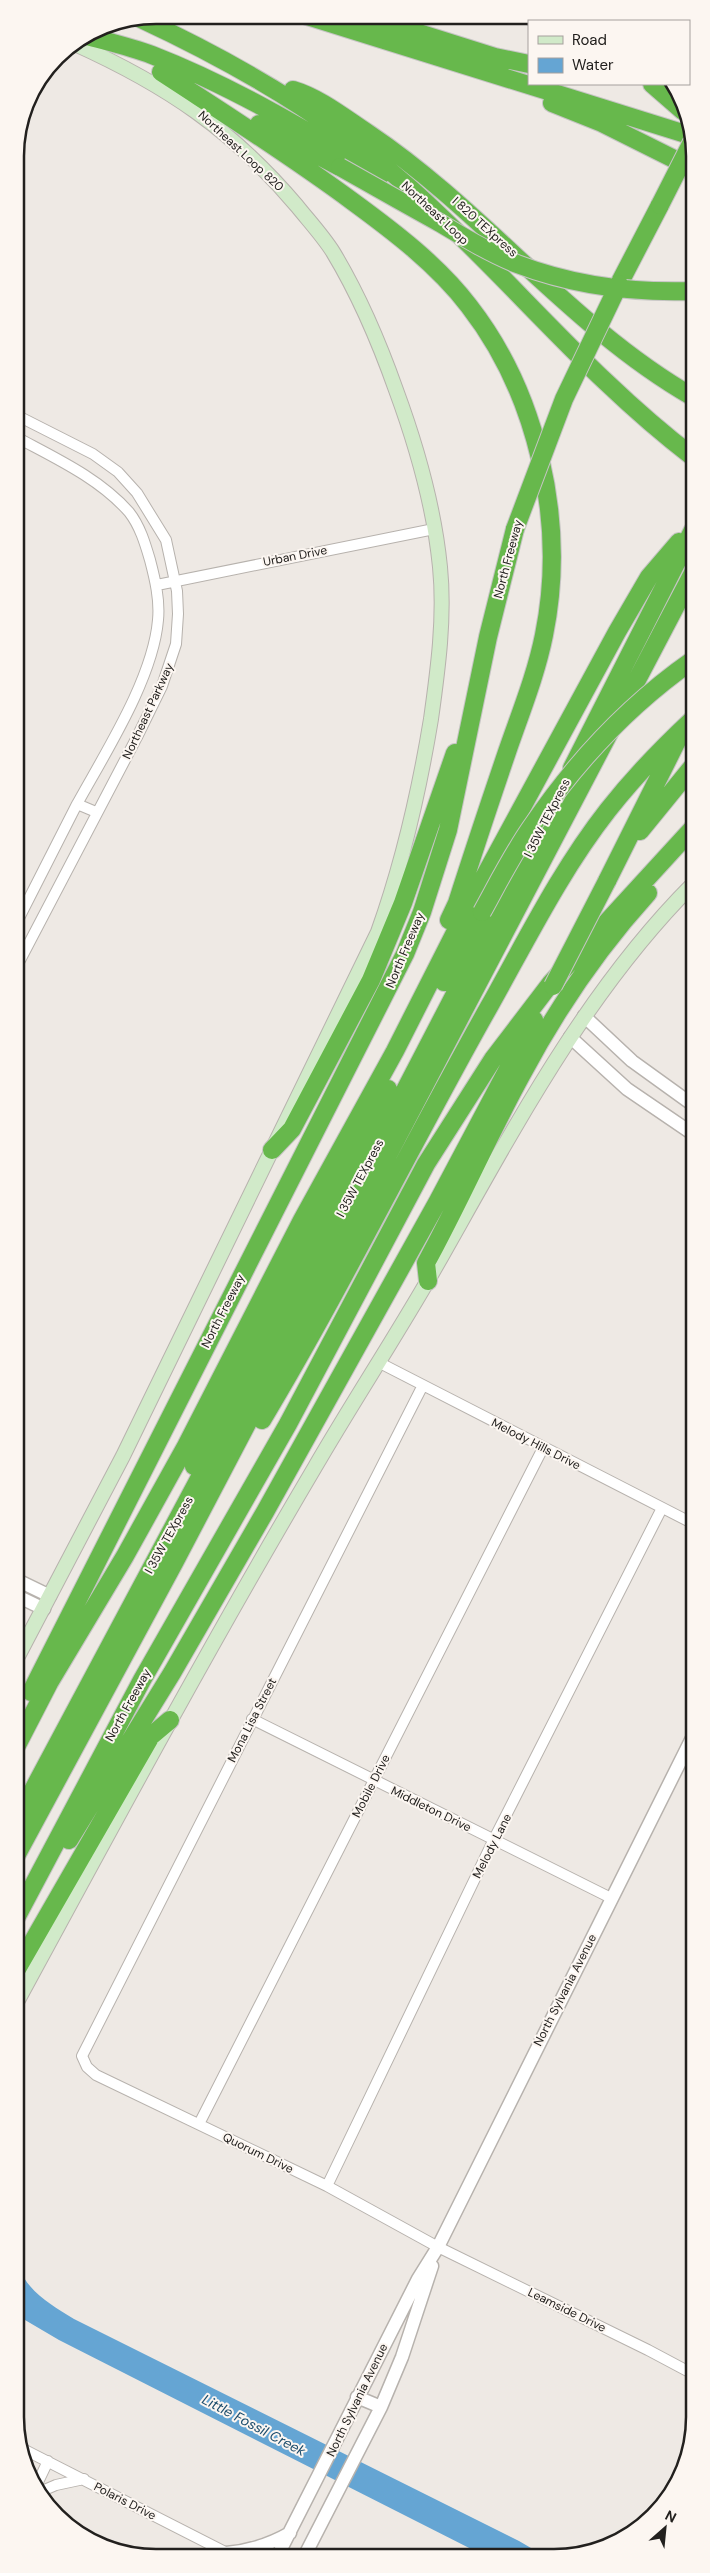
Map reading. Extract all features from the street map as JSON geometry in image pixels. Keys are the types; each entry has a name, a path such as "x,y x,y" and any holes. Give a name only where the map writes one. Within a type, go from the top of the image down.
{"highway":[{"name":"Northeast Loop","path":"151,24 262,81 360,147 410,188 442,218 632,409 686,451"},
{"path":"332,24 528,85"},
{"path":"391,24 495,56 528,64"},
{"path":"95,39 151,55 242,96 380,175 442,218"},
{"path":"94,40 161,72 340,167 484,248 526,267 568,280 608,288 645,292 686,291"},
{"path":"161,72 326,182 402,240 449,283 469,306 487,332 515,384 533,426 550,506 553,544 550,592 544,635 533,678 458,903 358,1104 352,1128"},
{"path":"497,75 518,89 602,123 686,165"},
{"name":"I 820 TEXpress","path":"262,81 299,92 351,122 400,154 629,354 686,392"},
{"path":"529,85 684,134"},
{"path":"653,85 675,104"},
{"name":"North Freeway","path":"24,1705 405,954 422,912 448,830 488,637 515,530 564,399 619,284 686,154"},
{"path":"24,1731 49,1683 125,1556 186,1446 352,1128 432,981 474,897 629,610 649,577 686,537"},
{"name":"I 35W TEXpress","path":"24,1807 372,1156 511,889 686,543"},
{"name":"I 35W TEXpress","path":"24,1842 70,1760 686,586"},
{"path":"97,1670 97,1654 191,1473 259,1330 482,912 531,826 566,781 634,706 686,665"},
{"path":"33,1885 50,1871 172,1673 265,1512 438,1201 686,725"},
{"path":"208,1498 229,1476 297,1361 457,1064 583,844 637,775 686,726"},
{"path":"272,1150 292,1129 371,980 403,903 456,748 469,729"},
{"path":"606,881 638,833 686,775"},
{"name":"North Freeway","path":"24,1902 142,1680 288,1424 426,1164 494,1059 536,1003 602,926 686,836"},
{"path":"428,1281 426,1264 522,1072 588,968 656,884 667,856"},
{"path":"24,1957 151,1736 170,1720"}],"main road":[{"name":"Northeast Loop 820","path":"82,47 126,66 194,108 253,160 282,189 332,250 362,307"},
{"name":"North Freeway","path":"24,1645 123,1456 378,932 406,844 423,767 440,651 440,567 417,445 386,362 362,307"},
{"path":"24,1989 170,1720 315,1468 428,1281 570,1037 615,972 665,912 686,891"}],"street":[{"name":"Northeast Parkway","path":"24,419 93,454 118,472 137,493 166,540 175,580 178,614 172,659 137,737 24,952"},
{"name":"Northeast Parkway","path":"24,442 78,471 114,498 130,513 144,537 157,585 159,619 146,671 97,772 77,804 24,908"},
{"name":"Urban Drive","path":"157,585 434,529"},
{"path":"77,804 96,812"},
{"path":"584,1016 632,1061 686,1100"},
{"path":"570,1037 628,1089 686,1129"},
{"name":"Melody Hills Drive","path":"378,1362 686,1520"},
{"name":"Mona Lisa Street","path":"82,2056 423,1385"},
{"name":"Mobile Drive","path":"199,2124 543,1448"},
{"name":"Melody Lane","path":"327,2186 494,1839 662,1508"},
{"path":"24,1583 50,1596"},
{"path":"24,1599 44,1609"},
{"name":"Middleton Drive","path":"252,1719 611,1898"},
{"name":"North Sylvania Avenue","path":"281,2549 418,2279 438,2247 686,1750"},
{"name":"Quorum Drive","path":"82,2056 87,2067 96,2075 327,2186 438,2247"},
{"name":"North Sylvania Avenue","path":"308,2549 380,2407 402,2356 438,2247"},
{"name":"Leamside Drive","path":"438,2247 686,2370"},
{"path":"357,2397 380,2407"},
{"name":"Polaris Drive","path":"29,2452 218,2549"},
{"path":"40,2478 48,2461"},
{"path":"46,2488 56,2484 84,2479"},
{"path":"256,2549 271,2544 290,2533"}],"water":[{"name":"Little Fossil Creek","path":"24,2278 40,2296 74,2319 533,2549 471,2549 59,2340 25,2320"}]}
